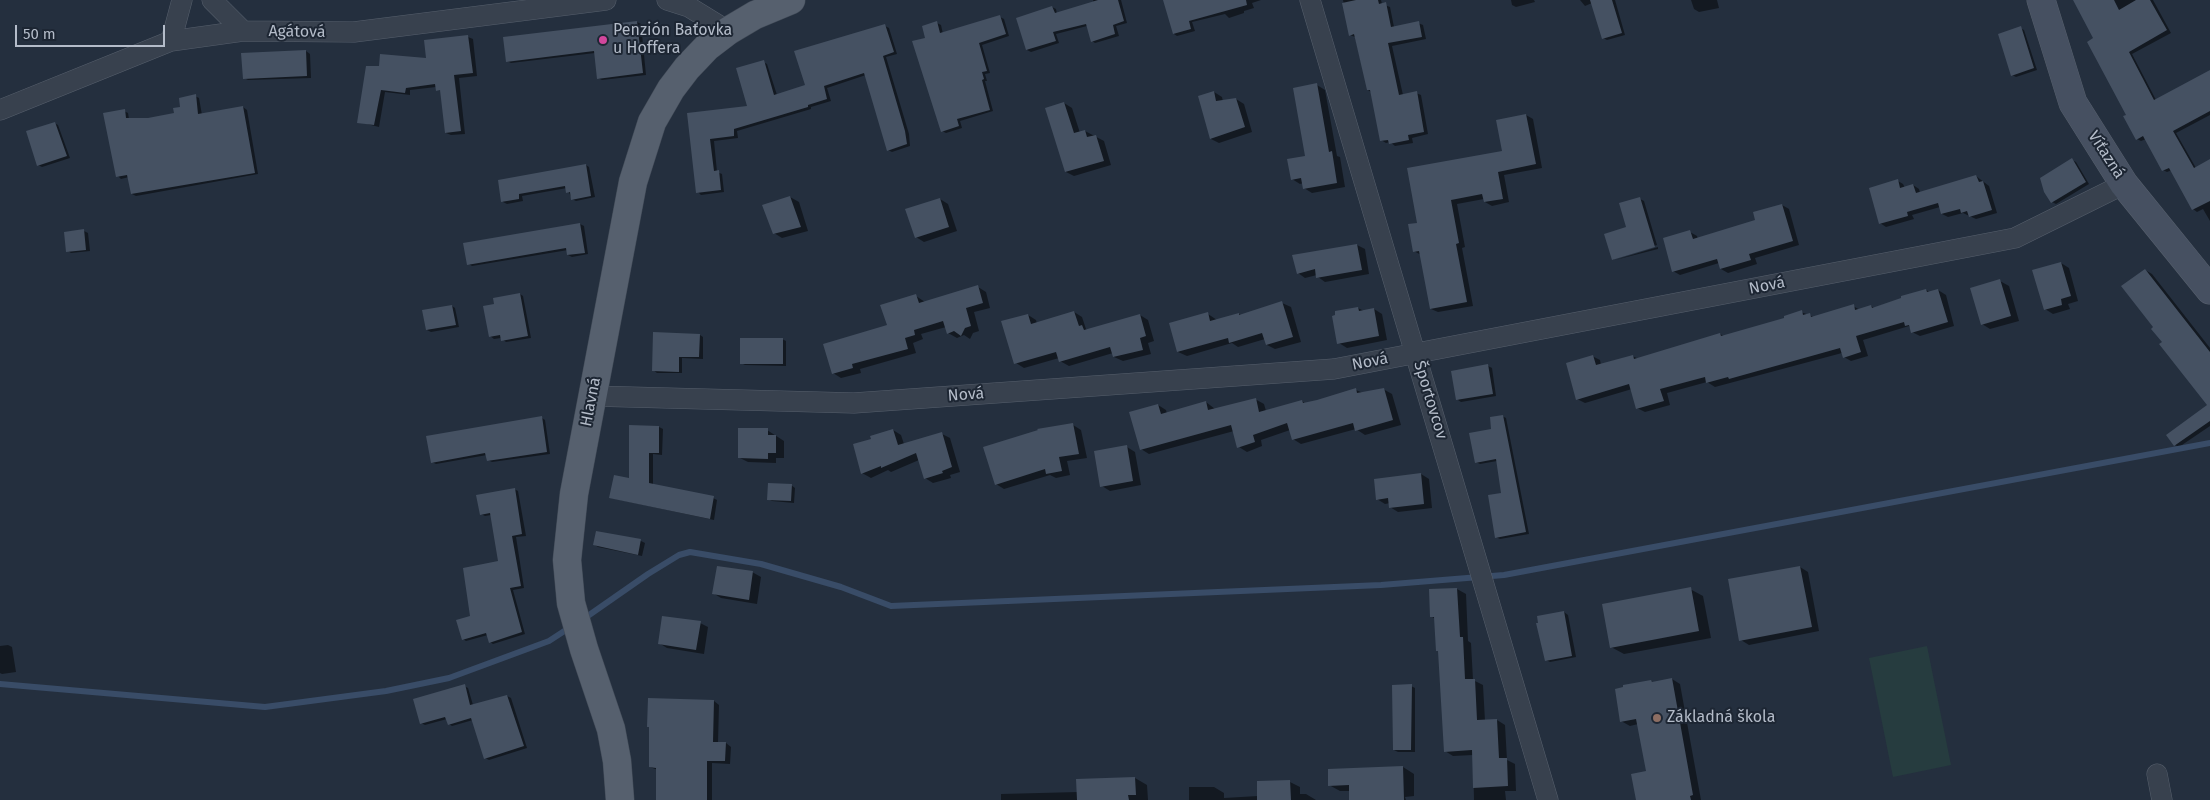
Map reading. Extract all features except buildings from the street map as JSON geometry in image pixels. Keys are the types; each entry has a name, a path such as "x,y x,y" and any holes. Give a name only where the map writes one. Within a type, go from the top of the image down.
{"main road":[{"name":"Hlavná","path":"620,800 617,761 611,729 584,649 571,602 567,560 574,494 631,190 652,122 670,89 687,68 707,47 728,31 755,15 791,0"},
{"name":"Víťazná","path":"2041,0 2073,103 2124,184 2210,290"}],"street":[{"path":"171,41 182,0"},
{"path":"212,0 243,31"},
{"name":"Agátová","path":"0,110 171,41 243,31 354,32 606,0"},
{"path":"666,0 688,7 728,31"},
{"name":"Športovcov","path":"1310,0 1548,800"},
{"name":"Nová","path":"592,396 854,403 1334,369 2015,238 2124,184"},
{"path":"2157,774 2162,800"}],"green space":[{"path":"1927,646 1951,765 1893,777 1869,658"}],"waterway":[{"path":"582,620 648,574 679,555 690,552 761,564 841,587 891,606 1381,585 1504,575 2210,443"},
{"path":"0,684 265,707 386,691 449,678 549,641 572,626"}],"place":[{"name":"Penzión Baťovka u Hoffera","path":"603,40"},
{"name":"Základná škola","path":"1657,718"}]}
